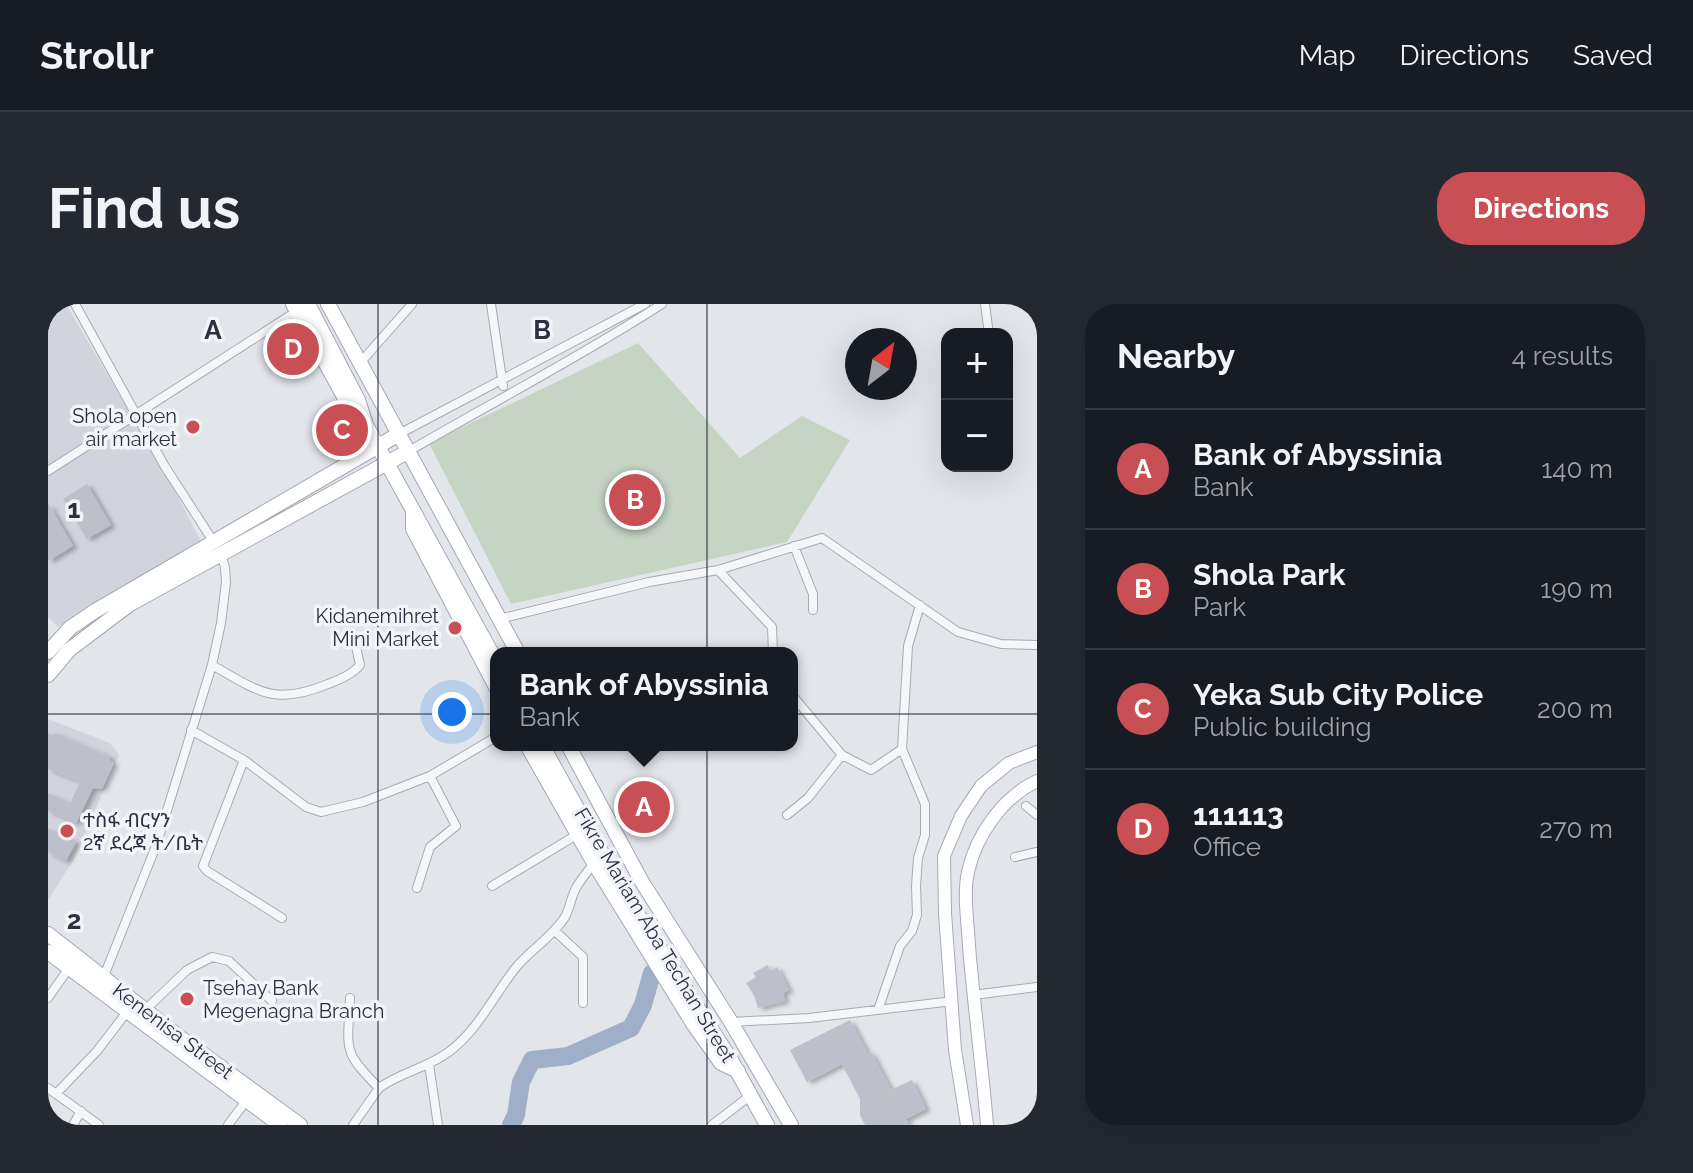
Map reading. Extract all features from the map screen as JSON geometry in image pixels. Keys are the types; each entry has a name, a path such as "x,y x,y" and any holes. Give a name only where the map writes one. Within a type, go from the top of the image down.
{"main road":[{"path":"328,304 515,647"},
{"path":"299,306 358,400 366,425 490,650"},
{"path":"48,675 69,650 130,604 399,434"},
{"path":"48,652 70,628 95,611 409,451"},
{"path":"413,509 413,529 490,676"},
{"path":"530,751 594,863 698,1031 721,1063 738,1071"},
{"name":"Fikre Mariam Aba Techan Street","path":"545,751 624,893 738,1071 767,1125"},
{"name":"Fikre Mariam Aba Techan Street","path":"571,751 642,882 731,1022 791,1125"},
{"path":"967,1125 955,1050 944,856 961,816 981,786 1009,763 1037,752"},
{"path":"987,1125 973,995 966,905 967,874 980,843 1000,809 1021,789 1037,781"},
{"path":"624,893 642,882"},
{"name":"Kenenisa Street","path":"48,934 127,1012 300,1125"},
{"name":"Kenenisa Street","path":"48,952 69,968 145,1010 178,1044 280,1125"}],"street":[{"path":"75,304 164,465 217,548 225,567 226,582 212,665 156,846 100,983"},
{"path":"360,364 412,304"},
{"path":"491,304 504,395"},
{"path":"399,434 645,304"},
{"path":"409,451 609,338 662,304"},
{"path":"985,304 988,328"},
{"path":"48,471 299,306"},
{"path":"499,619 649,582 718,570 822,538 958,632 1001,644 1037,645"},
{"path":"794,546 813,594 813,610"},
{"path":"718,570 772,627 771,647"},
{"path":"878,1010 900,946 912,931 917,915 918,858 925,835 925,804 902,749 908,646 920,605"},
{"path":"212,665 267,693 279,697 293,696 332,683 356,670 360,665 355,642"},
{"path":"798,702 842,755 871,770 902,749"},
{"path":"191,730 244,760 306,807 321,812 363,802 430,776 490,741"},
{"path":"787,815 808,798 842,755"},
{"path":"244,760 203,866 282,918"},
{"path":"417,888 430,847 456,826 430,776"},
{"path":"1026,806 1037,815"},
{"path":"492,886 578,834"},
{"path":"1015,857 1037,852"},
{"path":"353,1125 379,1088 451,1050 486,1015 518,966 555,931 566,915 577,887 594,863"},
{"path":"555,931 583,957 583,1003"},
{"path":"145,1010 187,970 212,957 229,961 272,1001"},
{"path":"48,998 69,968"},
{"path":"973,995 1037,987"},
{"path":"350,998 350,1057 379,1088"},
{"path":"731,1022 809,1018 953,1001"},
{"path":"99,1125 52,1091 97,1051 127,1012"},
{"path":"429,1064 438,1125"},
{"path":"712,1125 751,1095"},
{"path":"228,1125 246,1101"},
{"path":"73,1125 81,1111"}],"shaded area":[{"path":"48,304 66,304 169,480 205,549 131,583 58,627 48,617"},
{"name":"ተስፋ ብርሃን 2ኛ ደረጃ ት/ቤት","path":"48,719 110,743 119,755 73,861 48,900"}],"green space":[{"path":"638,343 740,458 802,416 850,440 787,542 511,604 429,443"}],"building":[{"path":"87,484 111,525 87,539 63,499"},
{"path":"48,503 73,546 48,561"},
{"path":"48,733 54,736 55,733 110,757 109,760 114,763 102,789 93,788 76,823 48,811 48,793 70,804 80,782 48,769"},
{"path":"48,828 76,842 66,861 48,852"},
{"path":"768,965 770,971 777,967 789,990 783,993 785,1001 758,1008 746,983 756,977 753,973"},
{"path":"850,1020 891,1090 912,1080 926,1109 906,1119 909,1125 865,1125 860,1115 860,1099 842,1064 807,1082 790,1050"}],"waterway":[{"path":"511,1125 516,1115 521,1082 532,1060 568,1056 631,1028 643,1005 652,973"}],"place":[{"name":"111113","path":"293,349"},
{"name":"Shola open air market","path":"193,427"},
{"name":"Yeka Sub City Police","path":"342,430"},
{"name":"Shola Park","path":"635,500"},
{"name":"Kidanemihret Mini Market","path":"455,628"},
{"name":"Bank of Abyssinia","path":"644,807"},
{"name":"ተስፋ ብርሃን 2ኛ ደረጃ ት/ቤት","path":"67,831"},
{"name":"Tsehay Bank Megenagna Branch","path":"187,999"}]}
